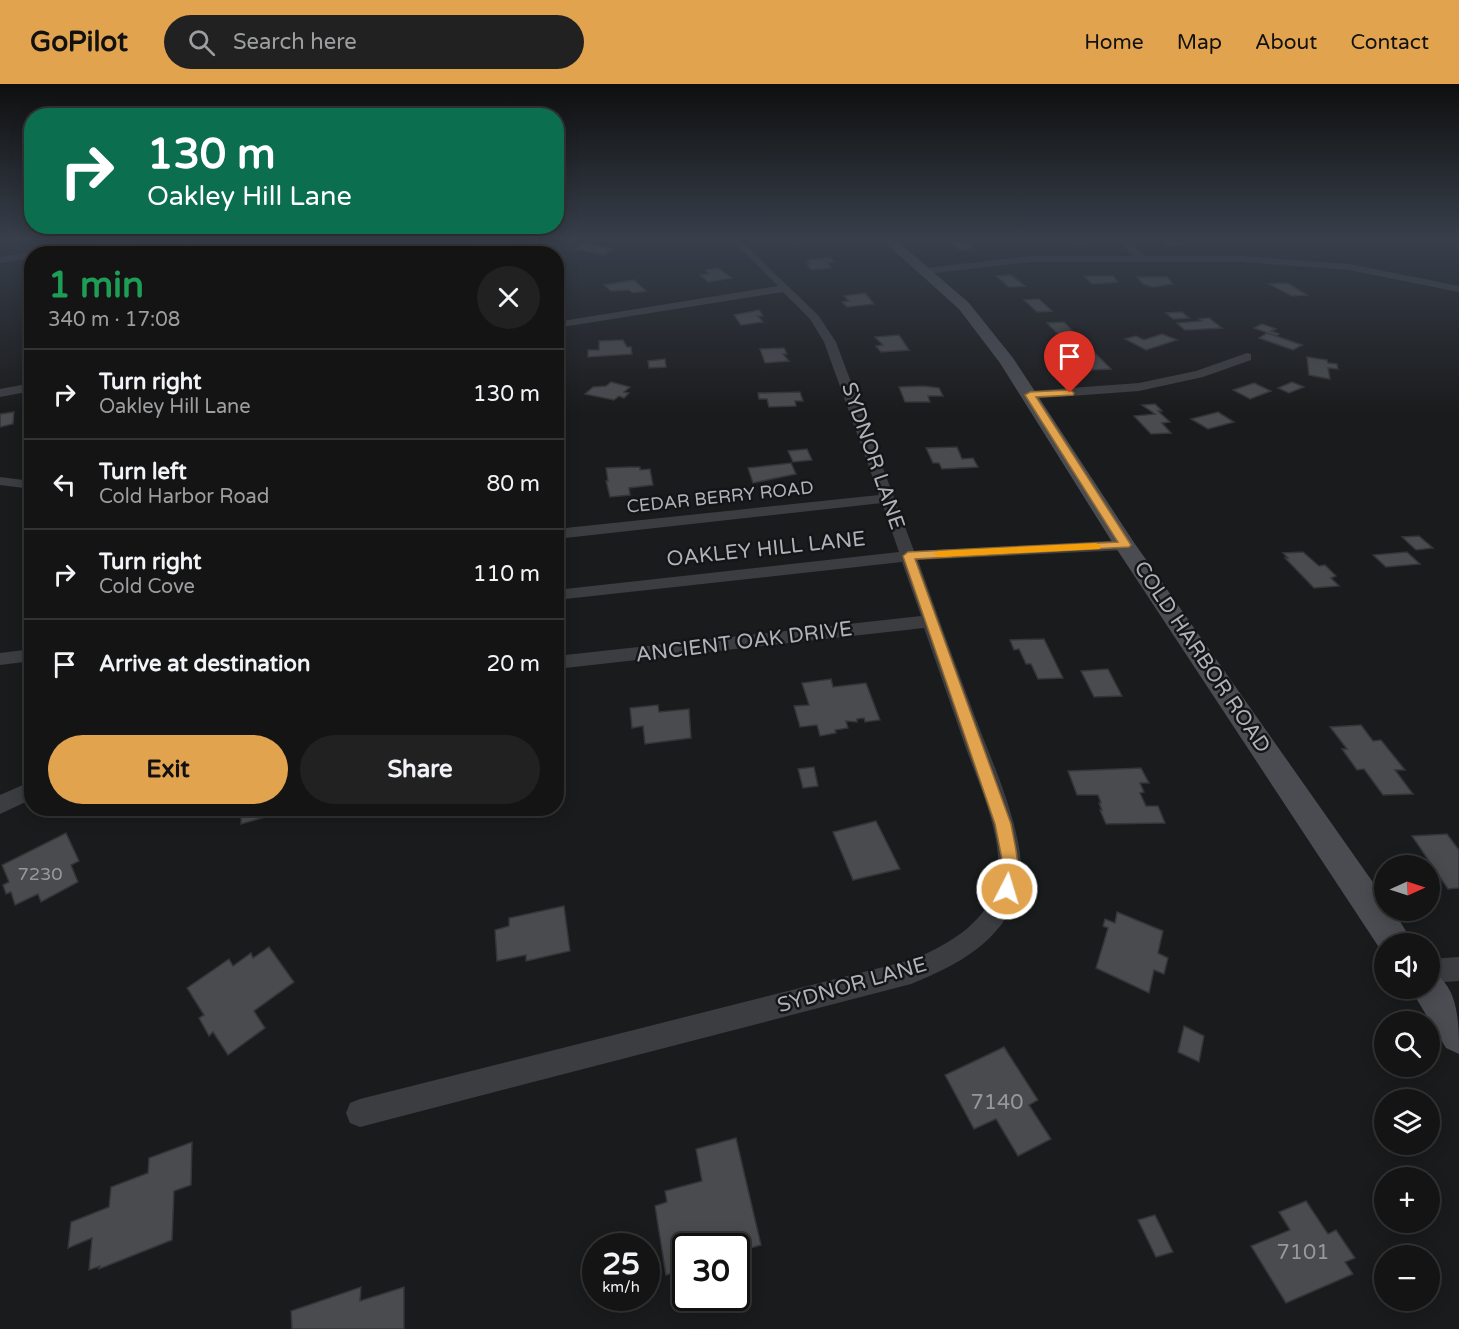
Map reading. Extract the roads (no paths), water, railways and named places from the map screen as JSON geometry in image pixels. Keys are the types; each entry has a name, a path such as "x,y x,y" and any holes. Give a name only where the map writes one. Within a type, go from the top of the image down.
{"main road":[{"name":"COLD HARBOR ROAD","path":"953,296 996,346 1030,395 1125,545 1390,933"},
{"path":"1435,999 1459,1035"}],"street":[{"path":"564,324 736,296"},
{"name":"SYDNOR LANE","path":"360,1113 911,972 955,952 976,937 994,915 1007,889 1010,859 1003,824 841,367 830,342 814,317 794,296"},
{"path":"1030,395 1139,387 1199,374 1247,357"},
{"path":"0,393 24,388"},
{"path":"0,481 24,484"},
{"name":"CEDAR BERRY ROAD","path":"564,533 888,498"},
{"name":"OAKLEY HILL LANE","path":"564,595 908,556 1125,545"},
{"name":"ANCIENT OAK DRIVE","path":"564,662 931,621"},
{"path":"0,659 24,656"},
{"path":"0,805 24,793"},
{"path":"1440,970 1459,969"}]}
